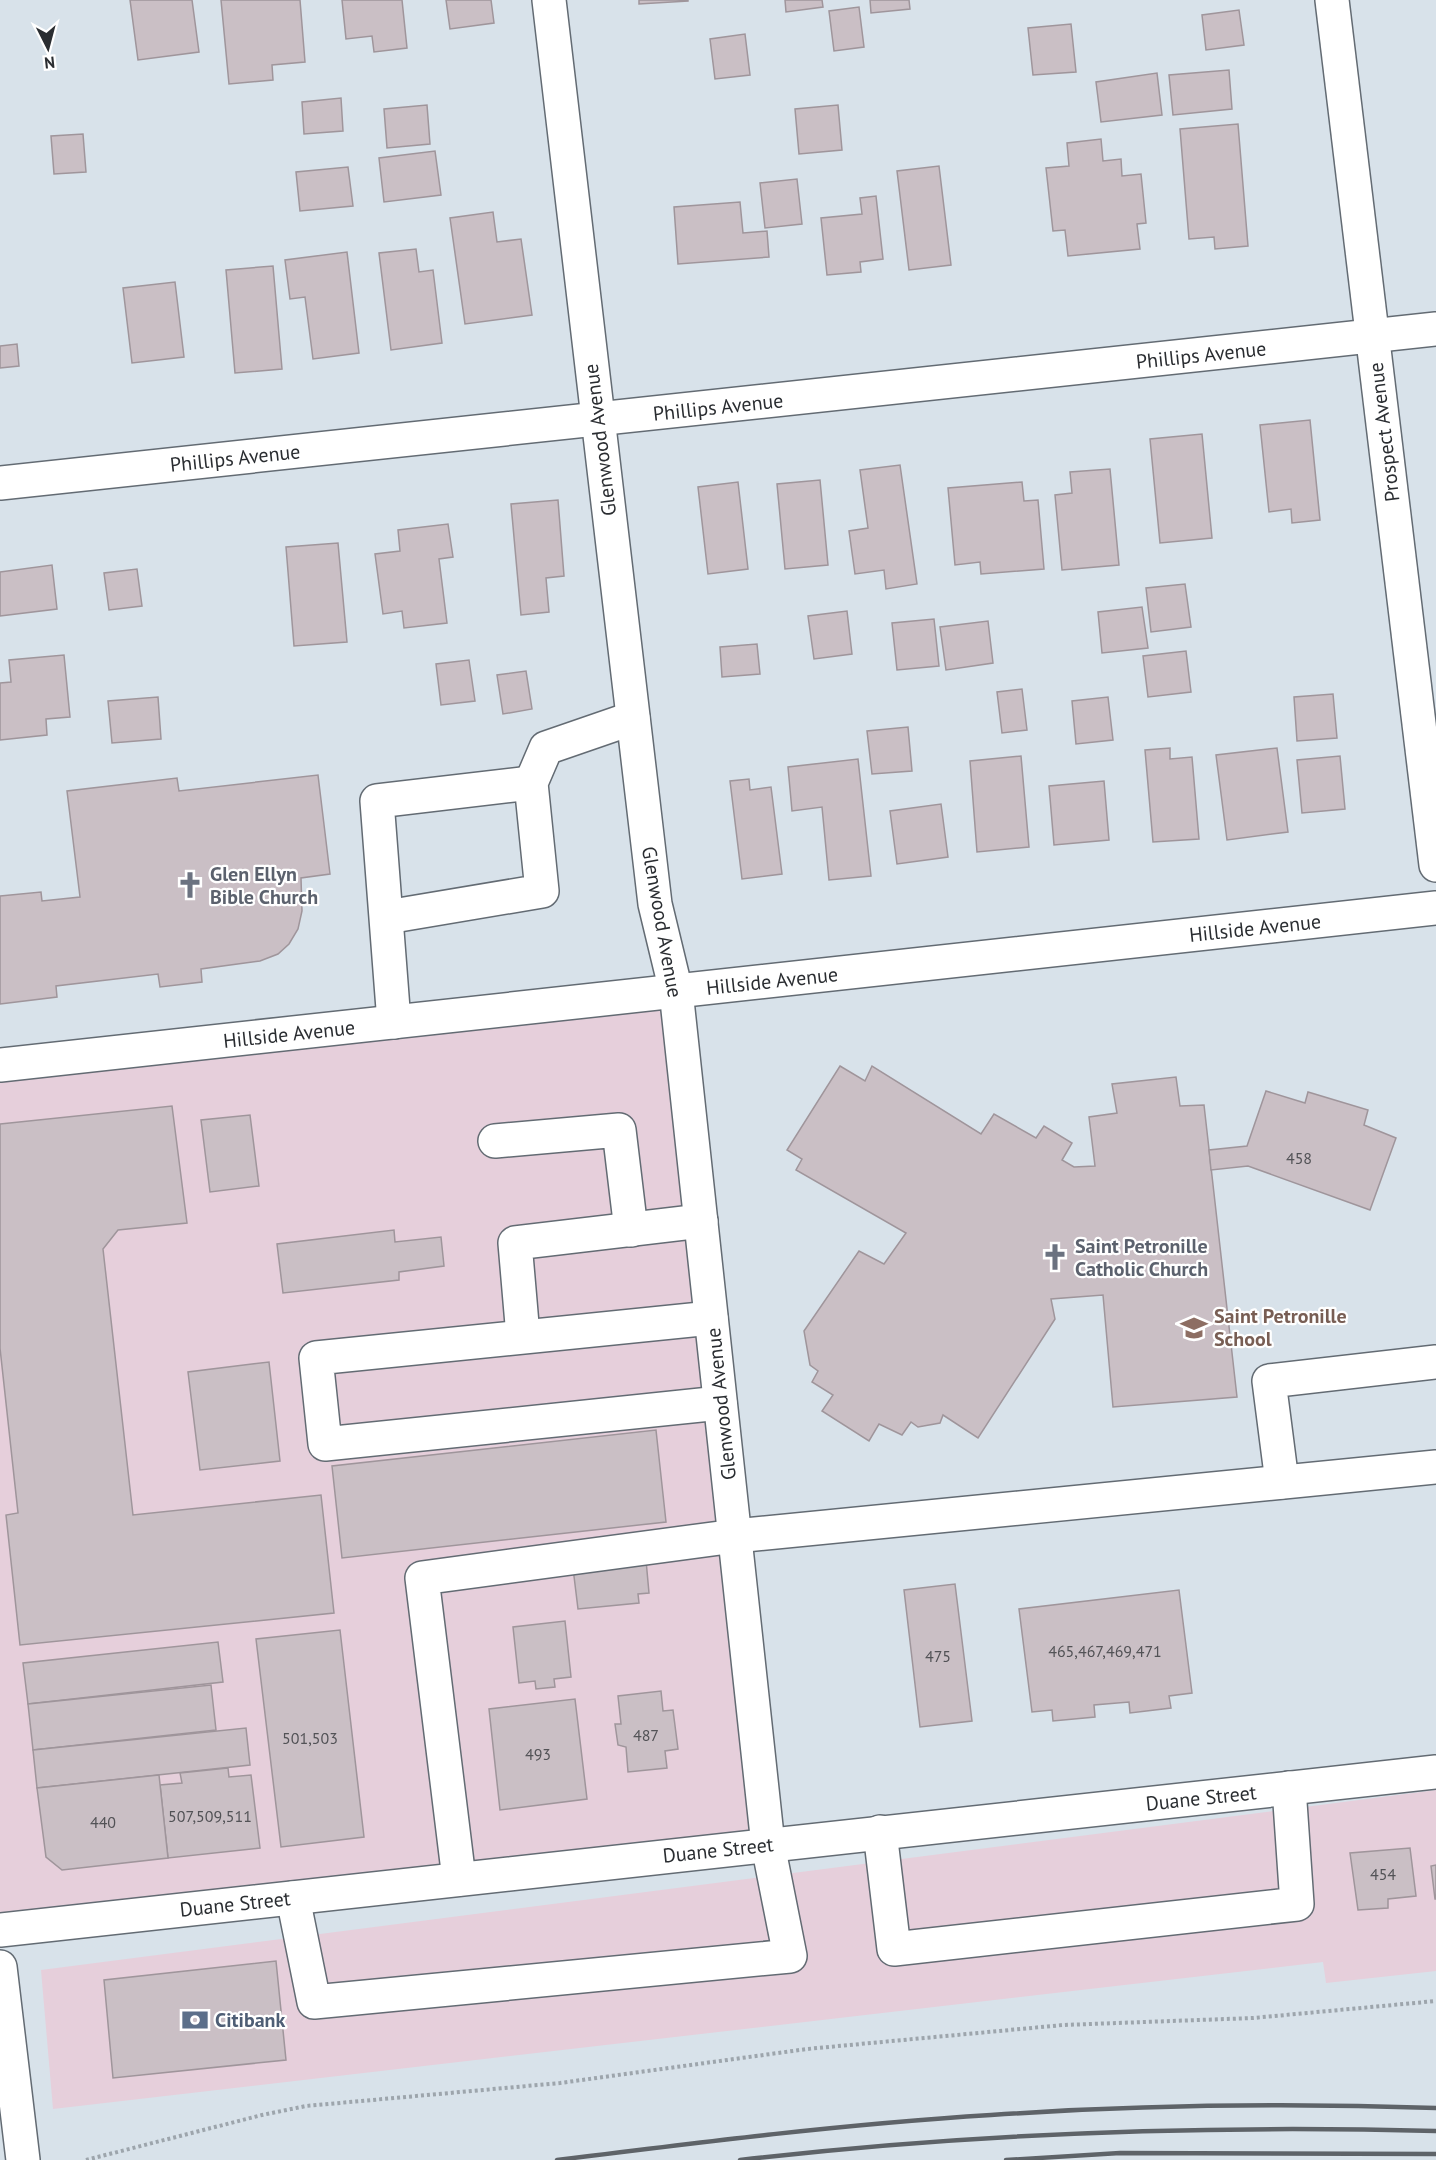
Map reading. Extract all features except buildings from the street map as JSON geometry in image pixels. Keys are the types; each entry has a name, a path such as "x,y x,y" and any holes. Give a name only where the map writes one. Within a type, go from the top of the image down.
{"street":[{"name":"Glenwood Avenue","path":"293,1898 314,2002 790,1956 768,1845 675,991 655,904 549,0"},
{"name":"Prospect Avenue","path":"1332,0 1436,865"},
{"name":"Phillips Avenue","path":"0,483 1436,329"},
{"path":"387,917 542,891 531,783 546,748 633,718"},
{"path":"394,1022 376,801 531,783"},
{"name":"Hillside Avenue","path":"0,1065 1436,908"},
{"path":"495,1141 618,1130 631,1230"},
{"path":"523,1336 515,1243 701,1221"},
{"path":"711,1318 316,1358 325,1444 720,1403"},
{"path":"1282,1482 1269,1381 1436,1362"},
{"path":"459,1879 422,1578 735,1536 1436,1467"},
{"name":"Duane Street","path":"0,1930 1436,1772"},
{"path":"880,1832 894,1949 918,1947 1297,1904 1289,1788"},
{"path":"0,1967 23,2160"}],"path":[{"path":"86,2160 306,2106 560,2083 807,2049 1040,2028 1253,2018 1436,2001"}],"shaded area":[{"path":"667,1003 759,1836 0,1917 0,1078"},
{"path":"1436,1790 1436,1971 1326,1983 1323,1962 53,2109 41,1970"}],"railway":[{"path":"557,2160 828,2128 1047,2112 1213,2106 1436,2108"},
{"path":"740,2160 914,2143 1088,2133 1262,2129 1436,2131"},
{"path":"1006,2160 1120,2153 1436,2154"}],"place":[{"name":"Glen Ellyn Bible Church","path":"190,885"},
{"name":"Saint Petronille Catholic Church","path":"1055,1257"},
{"name":"Saint Petronille School","path":"1194,1328"},
{"name":"Citibank","path":"195,2020"}]}
